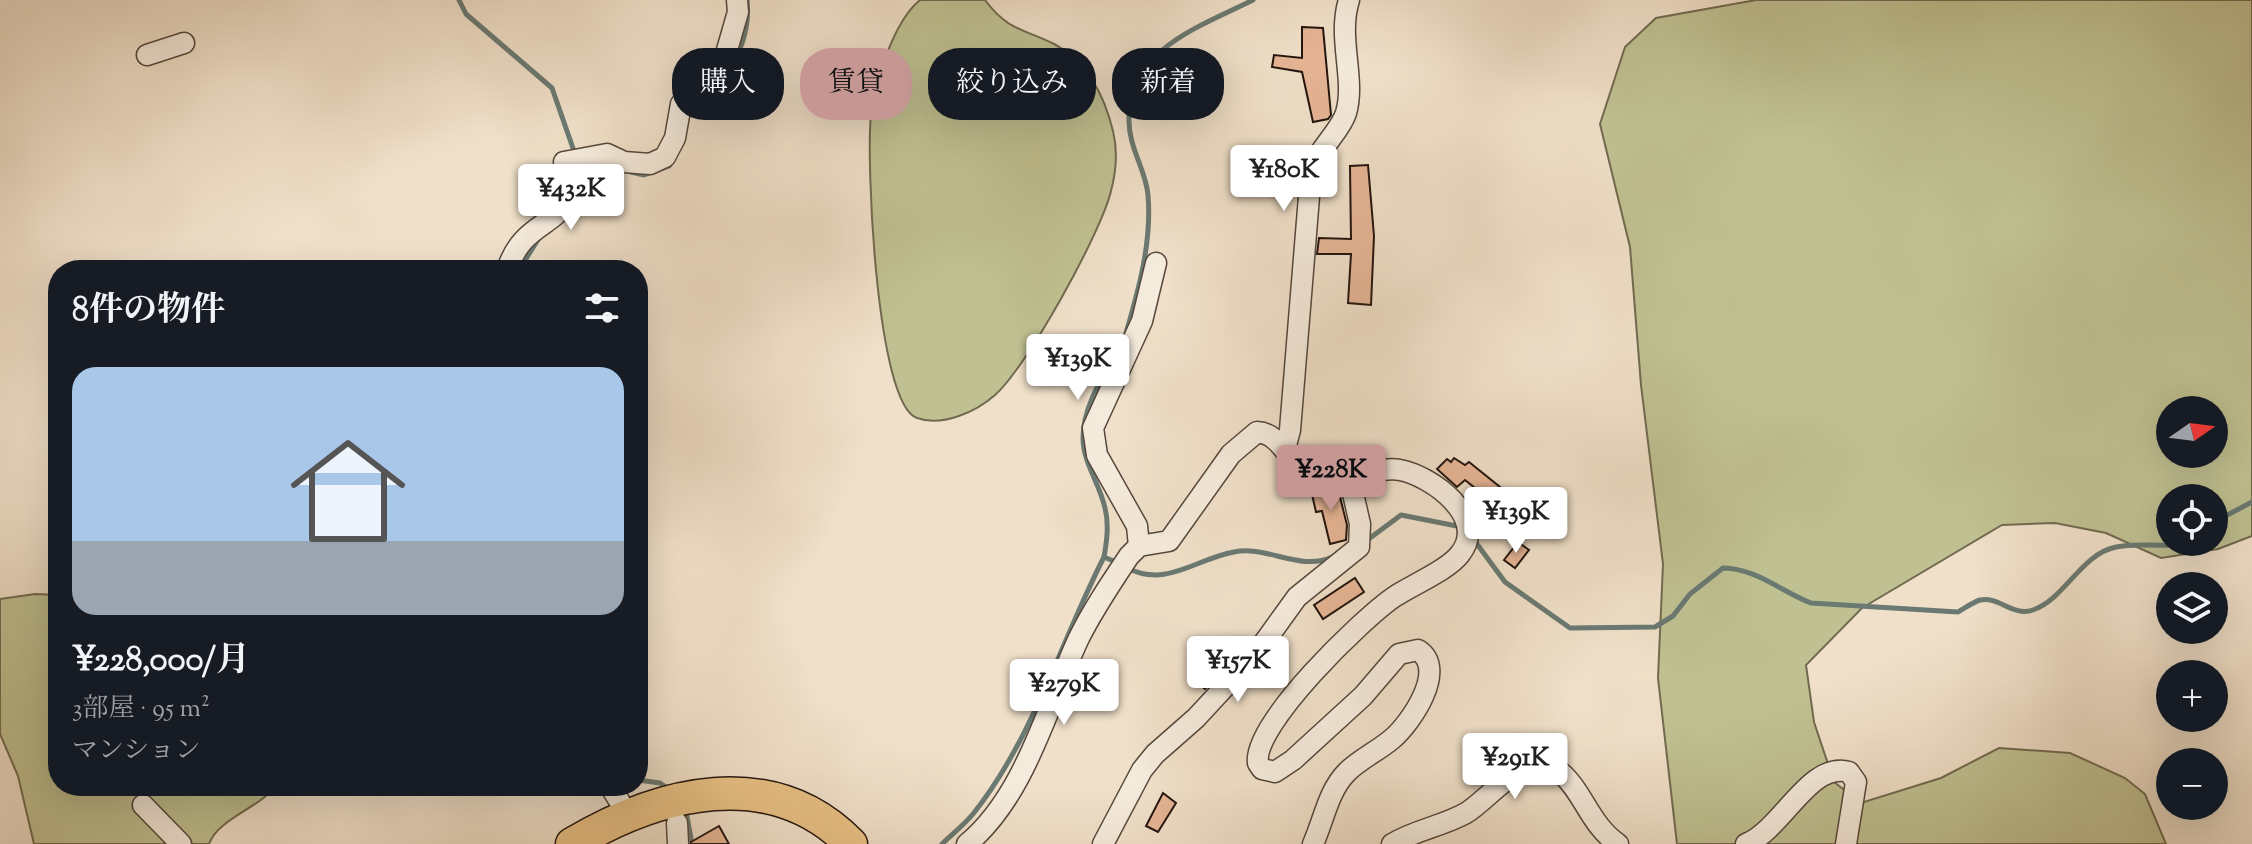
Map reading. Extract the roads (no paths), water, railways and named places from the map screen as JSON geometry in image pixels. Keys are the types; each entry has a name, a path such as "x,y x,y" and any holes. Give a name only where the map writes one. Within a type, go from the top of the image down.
{"main road":[{"path":"572,844 628,815 677,806 724,792 758,796 811,814 851,844"}],"street":[{"path":"512,260 520,242 536,226 562,212 567,203 569,186 564,162 607,154 624,162 650,164 665,157 675,138 681,104 725,57 738,12 737,0"},
{"path":"1285,449 1290,430 1311,172 1317,155 1347,110 1343,34 1349,0"},
{"path":"147,55 184,43"},
{"path":"967,844 981,832 1021,768 1079,637 1134,551 1137,526 1097,455 1093,428 1142,321 1156,263"},
{"path":"1134,551 1169,541 1231,454 1251,434 1263,432 1309,470 1349,476 1396,469 1409,472 1441,488 1464,523 1468,540 1460,556 1392,599 1348,635 1262,739 1258,763 1262,769 1275,772 1363,696 1399,654 1418,650 1428,660 1430,678 1422,697 1392,739 1347,772 1339,783 1313,844"},
{"path":"1103,844 1142,770 1155,754 1196,718 1258,651 1297,597 1360,541 1349,476"},
{"path":"1392,844 1466,813 1505,780 1528,767 1541,765 1551,766 1563,773 1598,827 1618,844"},
{"path":"1746,844 1769,831 1822,773 1836,769 1849,772 1856,782 1846,844"},
{"path":"616,796 628,815"},
{"path":"143,805 181,844"},
{"path":"677,806 678,844"}],"waterway":[{"path":"459,0 466,14 552,88 575,154"},
{"path":"740,48 747,21 747,0"},
{"path":"1126,333 1143,265 1149,212 1147,186 1129,129 1132,94 1141,74 1172,43 1253,0"},
{"path":"631,172 644,175 669,166 683,140"},
{"path":"563,220 581,200 579,170 587,167"},
{"path":"525,260 539,238"},
{"path":"942,844 973,814 1013,754 1104,557 1106,514 1086,456 1084,425 1097,388 1122,342"},
{"path":"2228,515 2252,502"},
{"path":"1366,541 1401,515 1462,527"},
{"path":"1474,540 1505,582 1570,628 1655,627 1673,616 1690,594 1723,568 1758,576 1811,603 1958,612 1977,601 1987,600 2026,611 2055,596 2083,567 2104,551 2123,546 2156,545"},
{"path":"1127,568 1141,573 1168,574 1220,556 1246,551 1308,562 1332,557"},
{"path":"1104,557 1118,563"},
{"path":"648,781 660,783 670,790"},
{"path":"686,811 692,844"}]}
